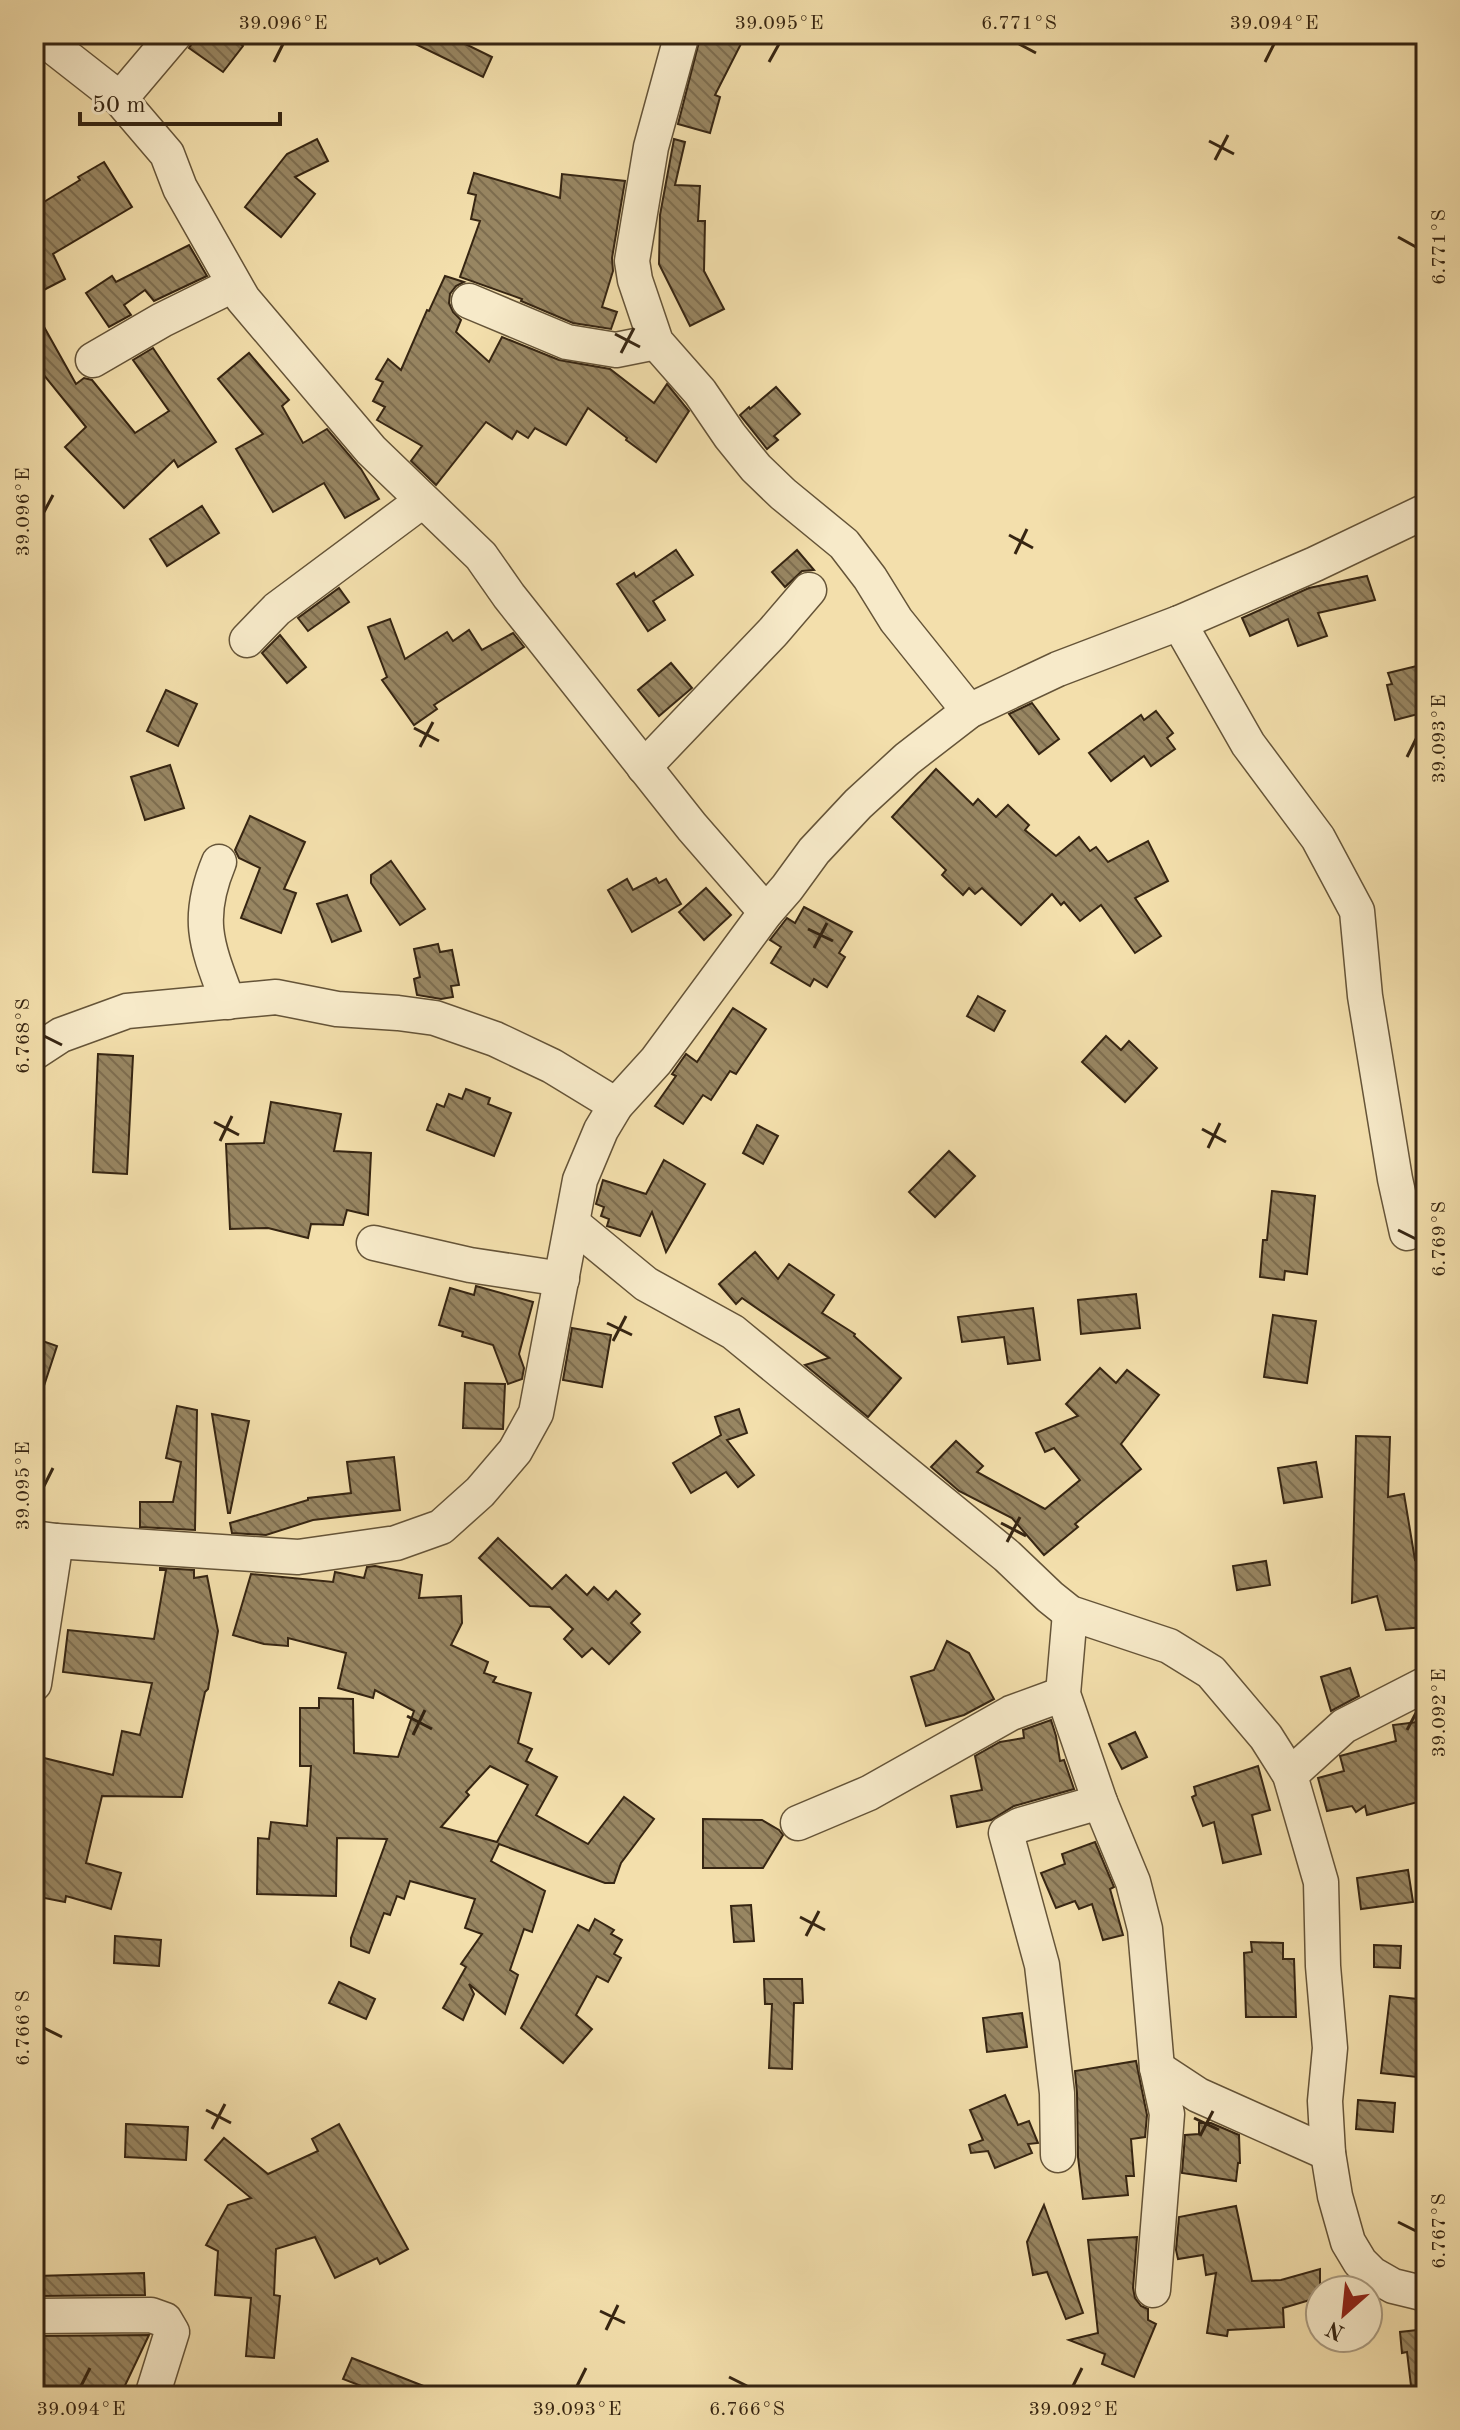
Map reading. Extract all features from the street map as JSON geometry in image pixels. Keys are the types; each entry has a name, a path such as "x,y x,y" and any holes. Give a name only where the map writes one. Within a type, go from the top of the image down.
{"street":[{"path":"37,34 120,99 167,154 180,188 233,285 371,450 481,556 509,596 692,827 766,912"},
{"path":"120,99 175,34"},
{"path":"682,34 651,147 632,261 635,280 656,342 700,392 756,468 844,544 896,620 969,711"},
{"path":"93,360 162,320 233,285"},
{"path":"469,301 567,342 616,350 656,342"},
{"path":"247,640 277,609 422,501"},
{"path":"34,1684 45,1540 298,1557 396,1543 441,1527 480,1492 515,1451 536,1413 580,1180 590,1153 616,1105 665,1050 814,851 858,804 907,759 969,711 1058,669 1179,623 1315,564 1426,511"},
{"path":"644,767 809,590"},
{"path":"1179,623 1248,744 1318,838 1357,911 1365,996 1407,1233"},
{"path":"219,862 209,887 204,924 212,960 228,1002"},
{"path":"35,1052 61,1035 127,1011 276,997 337,1009 435,1018 495,1039 552,1066 616,1105"},
{"path":"573,1224 646,1284 733,1332 996,1547 1070,1613 1169,1646 1211,1672 1266,1737 1290,1775 1321,1882 1323,1966 1330,2048 1325,2101 1328,2153 1335,2196 1348,2242 1372,2274 1393,2286 1426,2294"},
{"path":"374,1243 470,1265 562,1279"},
{"path":"1070,1613 1063,1694 1100,1802 1133,1882 1145,1929 1157,2068 1167,2114 1153,2290"},
{"path":"1290,1775 1344,1726 1426,1684"},
{"path":"798,1823 869,1793 1011,1713 1063,1694"},
{"path":"1058,2155 1057,2093 1042,1965 1006,1833 1020,1825 1100,1802"},
{"path":"1157,2068 1198,2095 1328,2153"},
{"path":"34,2316 151,2315 165,2320 172,2332 152,2396"}],"building":[{"path":"198,34 227,34 243,46 223,72 189,48"},
{"path":"395,34 445,34 492,57 483,77"},
{"path":"701,34 746,34 715,95 720,97 710,133 678,124"},
{"path":"317,139 328,161 295,177 315,194 281,237 245,207 287,154"},
{"path":"674,139 685,142 675,185 700,186 698,221 705,221 704,271 724,309 690,326 659,264 660,215"},
{"path":"104,162 132,207 53,254 65,279 34,295 34,208"},
{"path":"474,173 560,198 562,174 625,181 612,258 613,271 602,307 617,312 611,329 573,323 522,299 460,277 480,221 471,219 476,195 468,193"},
{"path":"189,245 207,276 154,301 145,290 124,305 131,315 109,327 86,293 112,276 116,282"},
{"path":"445,276 464,282 450,294 449,303 461,320 456,332 489,362 502,337 559,360 610,369 654,403 667,384 689,411 656,462 588,408 566,445 535,428 528,438 517,431 512,439 486,422 436,485 411,461 422,446 377,420 385,407 373,401 383,382 376,379 388,359 401,370"},
{"path":"34,309 76,384 84,378 92,380 135,433 169,411 133,360 153,348 216,442 178,467 174,460 124,508 65,447 86,427 34,363"},
{"path":"249,353 289,400 282,406 303,443 327,429 361,469 379,499 345,518 324,483 273,512 236,449 263,434 218,379"},
{"path":"776,387 800,414 774,436 778,440 767,449 740,415"},
{"path":"202,506 219,533 167,566 150,539"},
{"path":"676,550 693,575 653,601 665,620 648,631 617,584 634,573 636,577"},
{"path":"797,550 814,570 802,571 785,587 772,572"},
{"path":"1367,576 1375,600 1318,613 1327,636 1298,646 1288,619 1250,636 1242,618 1309,588"},
{"path":"339,588 349,602 308,631 298,618"},
{"path":"390,619 405,659 447,632 453,641 469,630 482,650 513,633 524,647 434,705 437,709 414,725 382,680 387,677 368,627"},
{"path":"280,635 306,667 287,683 262,653"},
{"path":"671,663 692,688 659,716 638,690"},
{"path":"1421,665 1423,674 1426,673 1426,712 1395,720 1387,685 1392,684 1388,673"},
{"path":"166,690 197,704 178,746 147,731"},
{"path":"1032,703 1059,739 1039,754 1009,714"},
{"path":"1156,711 1173,733 1167,738 1175,749 1151,766 1144,756 1111,781 1089,753 1141,715 1144,720"},
{"path":"170,765 184,808 145,820 131,777"},
{"path":"936,769 973,805 978,799 996,817 1008,805 1029,825 1025,830 1056,856 1079,837 1090,851 1096,847 1108,862 1148,841 1168,881 1135,898 1161,936 1135,953 1101,905 1080,921 1064,902 1061,905 1052,894 1021,925 982,888 975,894 969,888 963,895 942,875 946,870 892,817"},
{"path":"250,816 305,842 284,889 296,893 281,933 241,918 260,868 239,858 235,850"},
{"path":"391,861 425,909 400,925 371,883 371,875"},
{"path":"656,878 659,883 666,879 681,904 632,932 608,890 627,879 633,890"},
{"path":"706,888 731,915 704,940 679,912"},
{"path":"347,895 361,931 332,942 317,904"},
{"path":"804,907 852,932 839,953 845,957 827,987 814,979 810,986 771,963 781,947 770,940 787,918 795,923"},
{"path":"438,944 440,952 452,950 459,985 451,986 453,997 441,999 417,995 414,979 420,977 414,949"},
{"path":"978,996 1005,1011 994,1031 967,1016"},
{"path":"733,1008 766,1029 736,1074 730,1071 711,1100 703,1095 683,1124 655,1106 676,1076 672,1074 686,1054 697,1062"},
{"path":"1106,1036 1121,1050 1129,1041 1157,1068 1125,1102 1082,1062"},
{"path":"98,1054 133,1056 127,1174 93,1172"},
{"path":"466,1089 490,1098 488,1104 511,1113 494,1156 427,1130 437,1104 444,1107 449,1094 462,1099"},
{"path":"271,1102 341,1114 334,1151 371,1153 368,1215 347,1210 343,1225 311,1224 308,1238 268,1228 230,1229 226,1144 264,1143"},
{"path":"757,1125 778,1136 763,1164 743,1153"},
{"path":"949,1151 975,1176 935,1217 909,1192"},
{"path":"664,1160 705,1184 666,1252 652,1212 640,1236 607,1226 609,1219 601,1216 604,1207 596,1204 603,1180 646,1194"},
{"path":"1272,1191 1315,1196 1307,1274 1285,1271 1284,1280 1260,1277"},
{"path":"755,1252 778,1279 789,1264 834,1295 822,1313 855,1334 901,1378 868,1417 805,1365 829,1358 742,1298 736,1304 719,1284"},
{"path":"476,1286 533,1302 519,1354 524,1368 522,1379 508,1384 493,1345 439,1325 450,1288 474,1295"},
{"path":"1136,1294 1140,1328 1081,1334 1078,1300"},
{"path":"1033,1308 1040,1360 1008,1364 1004,1337 962,1342 958,1317"},
{"path":"1273,1315 1316,1321 1307,1383 1264,1377"},
{"path":"572,1328 611,1335 602,1387 563,1380"},
{"path":"34,1338 57,1346 38,1404 34,1403"},
{"path":"1100,1368 1116,1383 1127,1370 1159,1395 1121,1444 1141,1469 1075,1524 1078,1527 1044,1555 1012,1518 959,1491 931,1467 956,1441 983,1466 977,1472 1045,1509 1080,1480 1054,1448 1045,1452 1036,1433 1078,1416 1066,1404"},
{"path":"465,1383 505,1384 503,1429 463,1428"},
{"path":"177,1406 197,1410 195,1530 140,1527 140,1502 173,1502 181,1462 166,1458"},
{"path":"739,1409 747,1433 727,1440 754,1475 738,1487 726,1472 691,1493 673,1463 721,1435 715,1417"},
{"path":"212,1414 249,1421 230,1513 228,1513"},
{"path":"1356,1436 1390,1437 1388,1497 1404,1494 1415,1560 1422,1559 1426,1574 1426,1627 1386,1630 1377,1596 1352,1603"},
{"path":"394,1457 400,1510 313,1520 266,1535 232,1533 230,1523 308,1498 351,1493 347,1462"},
{"path":"1316,1462 1322,1497 1284,1503 1278,1468"},
{"path":"498,1538 552,1589 566,1575 587,1595 594,1587 608,1600 616,1591 640,1614 631,1623 640,1632 609,1664 592,1648 582,1657 564,1639 573,1629 550,1607 530,1606 479,1558"},
{"path":"1266,1561 1270,1585 1237,1590 1233,1566"},
{"path":"367,1567 422,1575 419,1598 461,1596 462,1623 451,1645 488,1662 484,1673 496,1677 493,1682 531,1693 518,1743 532,1749 526,1761 557,1777 536,1815 588,1844 624,1797 654,1819 621,1863 614,1883 605,1883 499,1844 491,1861 545,1891 532,1932 524,1929 510,1970 518,1975 505,2014 469,1984 474,1994 463,2020 443,2008 466,1967 461,1964 482,1934 465,1928 475,1899 410,1881 404,1899 397,1896 390,1915 384,1913 369,1953 351,1946 351,1938 387,1839 337,1838 336,1896 257,1894 258,1838 269,1839 271,1822 307,1826 311,1766 300,1766 300,1708 319,1708 319,1698 353,1699 354,1753 398,1757 414,1711 375,1690 373,1698 338,1688 346,1653 288,1638 288,1646 264,1644 233,1635 251,1574 333,1582 335,1572 364,1578","holes":["490,1766 528,1785 497,1842 441,1827 469,1795 466,1792"]},
{"path":"160,1568 194,1570 194,1578 207,1576 218,1631 208,1689 182,1797 102,1796 86,1863 121,1873 111,1909 66,1896 65,1902 34,1896 34,1780 40,1757 113,1775 122,1731 140,1735 152,1683 63,1672 68,1630 154,1639 166,1570"},
{"path":"947,1641 969,1653 994,1699 964,1715 926,1726 911,1677 934,1670"},
{"path":"1350,1668 1359,1696 1331,1711 1321,1677"},
{"path":"1051,1720 1060,1761 1064,1760 1074,1789 1014,1806 991,1820 957,1827 951,1796 982,1790 975,1756 1000,1742 1024,1738 1023,1730"},
{"path":"1426,1721 1426,1800 1367,1815 1365,1806 1356,1812 1352,1806 1327,1811 1318,1778 1344,1771 1340,1756 1396,1741 1393,1725"},
{"path":"1135,1732 1147,1757 1122,1769 1109,1744"},
{"path":"1258,1766 1270,1810 1252,1815 1261,1854 1223,1863 1214,1822 1203,1826 1192,1797 1196,1795 1194,1787"},
{"path":"703,1819 762,1820 783,1835 763,1868 703,1868"},
{"path":"1095,1842 1114,1887 1110,1889 1123,1935 1103,1940 1092,1904 1079,1909 1075,1901 1056,1908 1041,1873 1065,1864 1062,1854"},
{"path":"1408,1870 1413,1902 1361,1909 1357,1878"},
{"path":"751,1905 754,1941 734,1942 731,1906"},
{"path":"595,1919 614,1930 611,1934 622,1940 614,1954 621,1958 608,1982 597,1976 576,2015 592,2029 563,2063 521,2028 578,1925 589,1931"},
{"path":"115,1936 161,1940 159,1966 114,1963"},
{"path":"1251,1942 1283,1943 1283,1959 1294,1959 1296,2017 1246,2017 1244,1953 1252,1952"},
{"path":"1374,1945 1401,1946 1400,1968 1374,1967"},
{"path":"764,1979 802,1979 803,2003 794,2003 792,2069 769,2068 772,2004 765,2004"},
{"path":"339,1982 375,1999 366,2019 329,2003"},
{"path":"1390,1996 1426,2000 1426,2078 1381,2073"},
{"path":"1022,2013 1027,2047 987,2052 983,2018"},
{"path":"1136,2061 1147,2115 1145,2137 1131,2139 1134,2176 1126,2176 1128,2195 1083,2199 1075,2071"},
{"path":"1005,2095 1018,2125 1029,2121 1038,2143 1028,2144 1032,2153 995,2168 988,2151 971,2153 969,2145 983,2140 970,2110"},
{"path":"1358,2100 1395,2103 1393,2132 1356,2129"},
{"path":"1199,2123 1211,2123 1239,2135 1240,2163 1236,2181 1182,2173 1185,2135 1199,2134"},
{"path":"126,2124 188,2127 186,2160 125,2157"},
{"path":"339,2124 408,2249 380,2264 377,2258 335,2278 315,2237 276,2249 274,2295 280,2296 274,2358 246,2356 251,2298 215,2295 218,2251 206,2245 228,2205 251,2198 205,2160 224,2138 268,2174 318,2151 312,2139"},
{"path":"1044,2205 1083,2313 1066,2319 1047,2272 1033,2275 1027,2242"},
{"path":"1236,2206 1252,2281 1281,2280 1320,2269 1320,2274 1304,2274 1304,2302 1283,2308 1284,2327 1228,2330 1227,2336 1207,2333 1216,2273 1206,2275 1203,2255 1178,2259 1179,2217"},
{"path":"1137,2237 1135,2298 1148,2309 1148,2320 1156,2324 1134,2377 1102,2364 1105,2354 1069,2340 1098,2333 1088,2240"},
{"path":"144,2273 145,2295 37,2296 36,2276"},
{"path":"1426,2329 1426,2393 1412,2394 1407,2352 1402,2353 1400,2332"},
{"path":"149,2335 120,2396 65,2396 34,2381 36,2336"},
{"path":"352,2358 444,2396 387,2396 343,2379"}]}
